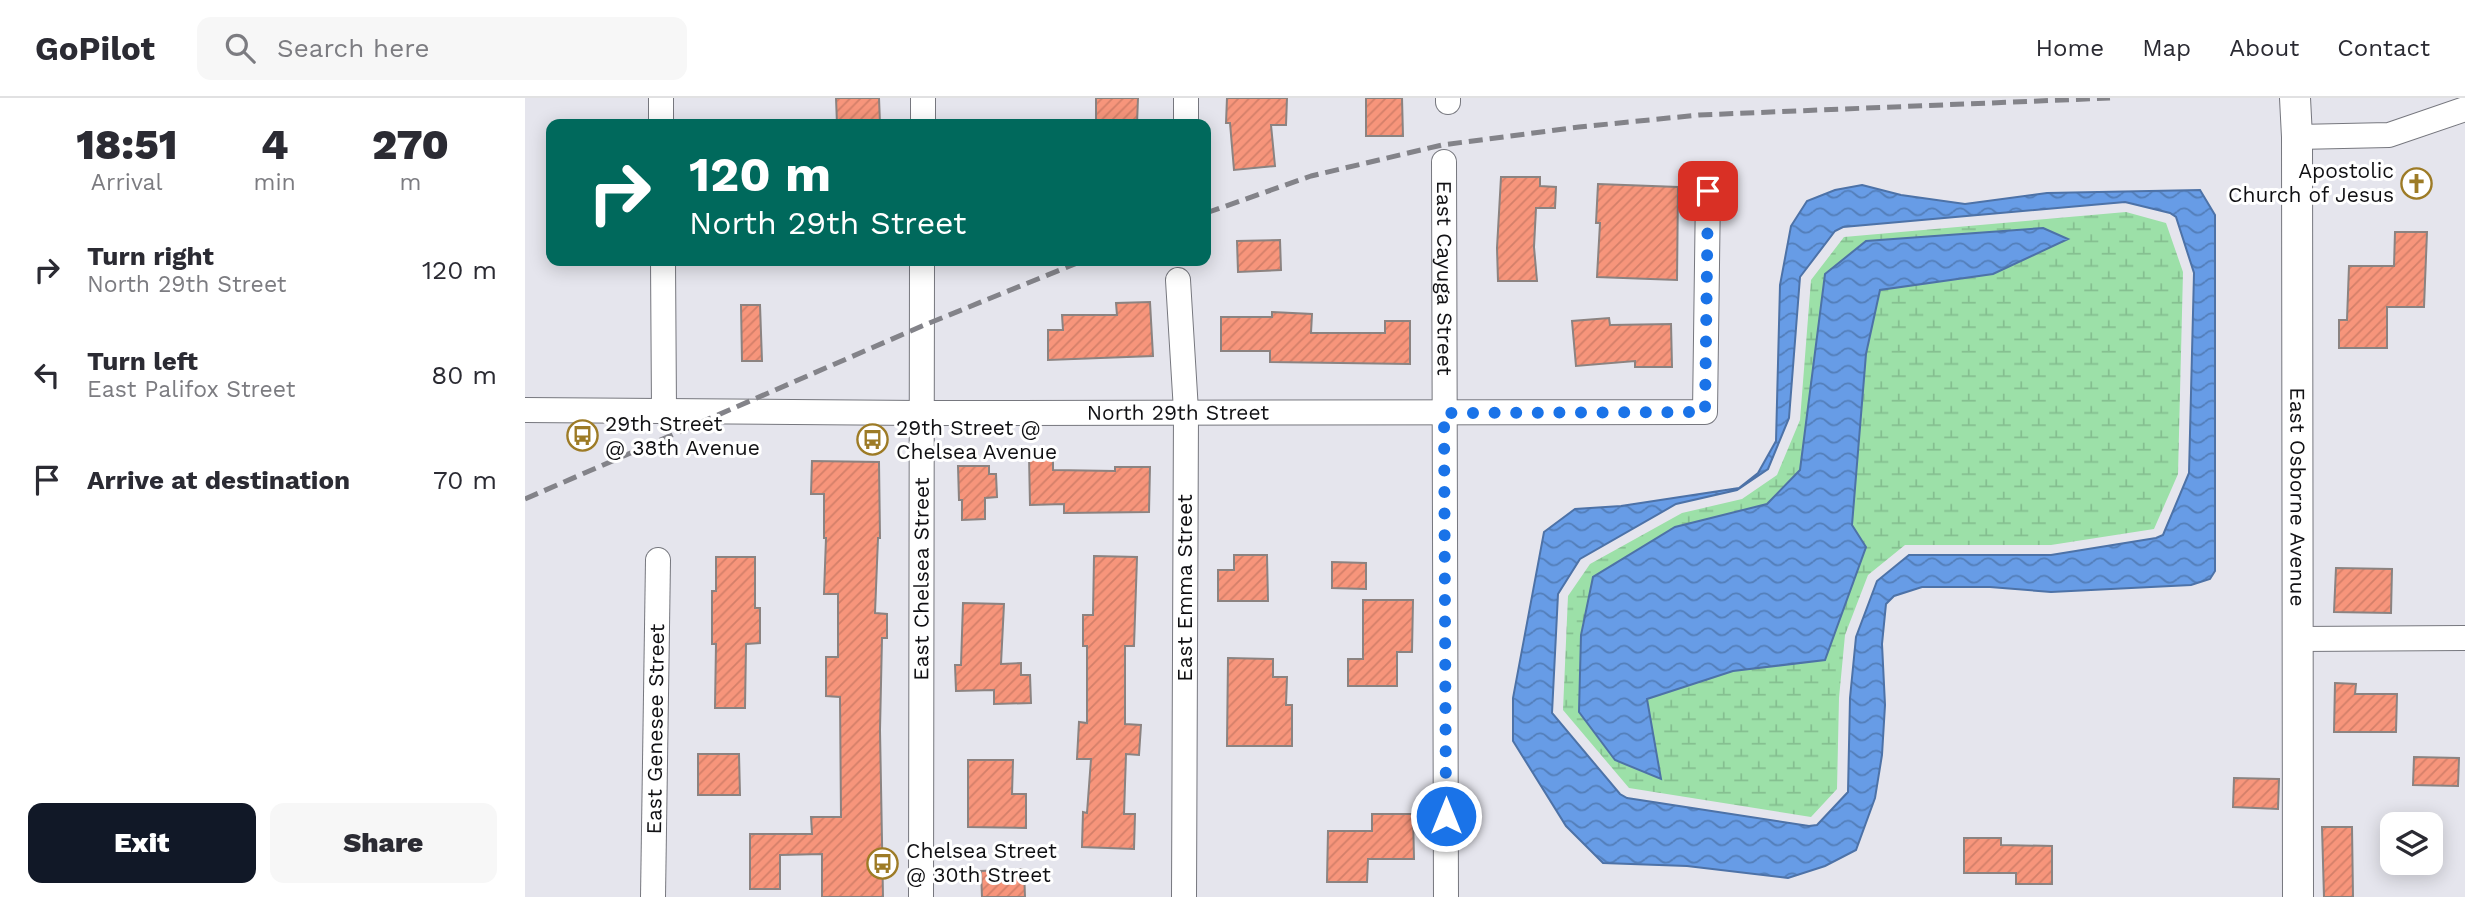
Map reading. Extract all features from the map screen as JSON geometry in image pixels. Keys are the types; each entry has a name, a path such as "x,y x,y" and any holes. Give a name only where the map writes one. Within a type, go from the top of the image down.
{"street":[{"path":"661,98 661,119"},
{"path":"923,98 923,119"},
{"path":"1186,98 1186,119"},
{"name":"East Osborne Avenue","path":"2295,98 2298,897"},
{"path":"2297,137 2389,135 2465,109"},
{"name":"East Cayuga Street","path":"1444,162 1446,897"},
{"name":"North 29th Street","path":"525,410 921,413 1705,412 1708,191"},
{"path":"663,266 664,410"},
{"name":"East Chelsea Street","path":"921,897 922,266"},
{"name":"East Emma Street","path":"1178,280 1186,411 1184,897"},
{"name":"East Genesee Street","path":"653,897 658,560"},
{"path":"2298,639 2465,638"}],"green space":[{"path":"2126,212 2166,223 2183,272 2178,474 2154,529 2051,545 1905,545 1868,575 1845,635 1839,698 1837,789 1811,817 1629,788 1563,710 1568,596 1590,564 1682,513 1742,499 1777,475 1800,420 1811,280 1844,237"}],"water":[{"path":"1862,185 1901,195 1965,204 2047,193 2200,190 2215,215 2215,571 2210,579 2191,585 2051,592 1990,587 1922,587 1894,596 1886,604 1882,644 1885,705 1882,755 1875,798 1856,850 1825,866 1788,878 1687,866 1603,863 1566,826 1513,741 1513,698 1544,532 1575,509 1621,506 1739,488 1758,473 1776,441 1780,285 1791,226 1807,201 1835,190","holes":["2125,202 2170,213 2176,217 2194,273 2189,473 2163,535 2051,555 1909,555 1877,581 1856,637 1850,698 1848,792 1817,825 1809,826 1627,798 1620,794 1552,713 1558,594 1580,559 1676,504 1737,490 1768,469 1789,418 1800,277 1835,231 1843,227"]},
{"path":"2043,228 2068,239 1993,274 1880,290 1866,354 1852,525 1866,547 1825,660 1733,671 1647,699 1661,779 1615,760 1579,712 1581,635 1593,577 1675,527 1767,504 1800,470 1825,274 1866,241"}],"building":[{"path":"836,98 879,98 880,119 837,119"},
{"path":"1096,98 1138,98 1137,119 1096,119"},
{"path":"1227,98 1287,98 1286,125 1271,125 1275,166 1234,170 1230,123 1226,123"},
{"path":"1366,98 1402,98 1403,136 1366,136"},
{"path":"1501,177 1540,177 1540,186 1556,187 1555,208 1536,208 1534,247 1537,281 1498,281"},
{"path":"1598,184 1678,187 1677,280 1597,277 1600,223 1596,223"},
{"path":"2395,232 2427,232 2424,307 2387,307 2387,348 2339,348 2339,320 2347,320 2349,266 2394,266"},
{"path":"1280,240 1281,270 1238,272 1237,241"},
{"path":"1150,302 1153,356 1048,360 1048,330 1063,330 1062,315 1117,315 1116,303"},
{"path":"741,305 760,305 762,361 742,361"},
{"path":"1272,312 1312,314 1311,333 1385,333 1385,321 1410,321 1410,364 1270,362 1270,351 1221,351 1221,317 1272,317"},
{"path":"1609,318 1610,325 1671,324 1672,367 1635,367 1635,361 1576,366 1572,321"},
{"path":"1053,454 1053,470 1115,471 1115,467 1150,467 1149,512 1064,513 1064,504 1030,505 1029,455"},
{"path":"812,461 879,462 880,538 875,613 887,614 887,638 882,638 880,730 883,897 822,897 822,854 780,855 780,889 750,889 750,834 812,834 811,817 841,817 840,697 826,696 826,657 838,657 838,594 824,594 824,494 811,494"},
{"path":"958,466 989,466 989,474 996,474 997,497 985,498 985,519 962,520"},
{"path":"1234,555 1267,555 1268,601 1218,601 1218,570 1234,570"},
{"path":"1094,556 1137,557 1134,646 1125,646 1125,724 1141,725 1139,755 1126,754 1124,814 1135,814 1134,849 1082,847 1083,812 1087,813 1091,759 1077,759 1079,722 1087,723 1087,646 1083,646 1083,615 1093,615"},
{"path":"716,557 755,557 755,608 760,608 760,643 746,644 745,708 715,708 716,644 712,644 712,591 716,591"},
{"path":"1332,562 1366,563 1366,589 1332,588"},
{"path":"2336,568 2392,569 2391,613 2334,612"},
{"path":"1363,600 1413,600 1412,652 1397,652 1397,686 1348,686 1348,659 1363,659"},
{"path":"963,603 1004,604 1001,664 1021,663 1021,675 1030,675 1031,703 994,704 994,690 956,691 955,665 961,665"},
{"path":"1228,658 1273,659 1273,677 1287,677 1286,705 1292,705 1292,746 1227,746"},
{"path":"2335,683 2356,684 2355,694 2397,694 2396,732 2334,732"},
{"path":"698,754 739,754 740,795 698,795"},
{"path":"2414,757 2459,758 2458,786 2413,785"},
{"path":"968,760 1013,760 1012,794 1026,794 1026,828 968,827"},
{"path":"2234,778 2279,779 2278,809 2233,807"},
{"path":"1372,814 1413,814 1414,859 1368,859 1367,882 1327,882 1328,831 1372,831"},
{"path":"2322,827 2352,827 2353,897 2324,897"},
{"path":"1964,838 2001,838 2001,845 2052,846 2052,884 2016,884 2016,873 1964,873"},
{"path":"1024,869 1025,897 982,897 981,871"}],"railway":[{"path":"1211,211 1311,176 1442,145 1579,127 1699,115 2110,98"},
{"path":"525,499 922,326 1070,266"}],"place":[{"name":"Apostolic Church of Jesus","path":"2417,183"},
{"name":"29th Street @ 38th Avenue","path":"582,436"},
{"name":"29th Street @ Chelsea Avenue","path":"873,440"},
{"name":"Chelsea Street @ 30th Street","path":"883,863"}],"route":[{"path":"1446,816 1444,413 1705,412 1708,191"}]}
